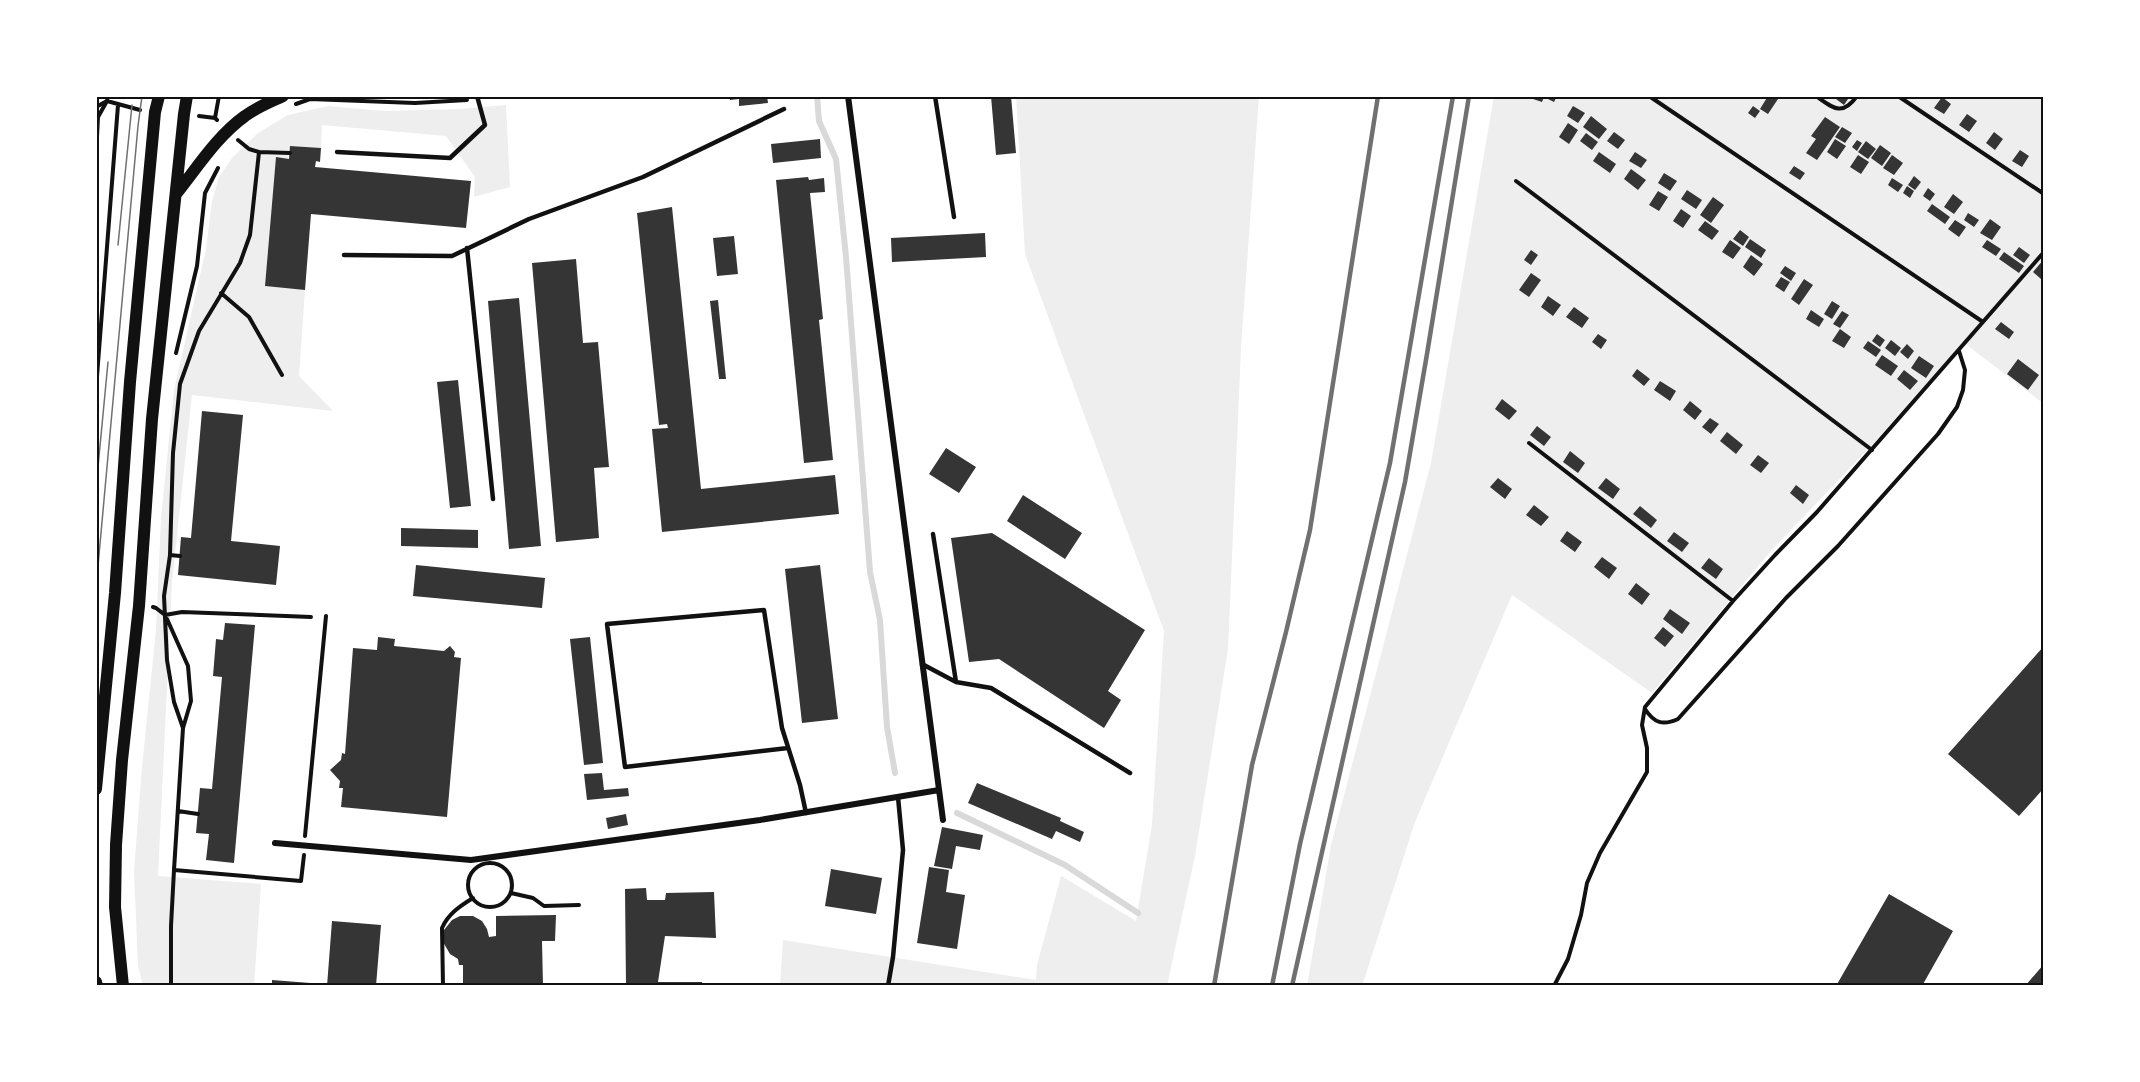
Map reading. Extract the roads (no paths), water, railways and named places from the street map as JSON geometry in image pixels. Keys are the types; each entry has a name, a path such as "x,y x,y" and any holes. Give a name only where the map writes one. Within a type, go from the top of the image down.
{"main road":[{"path":"96,789 115,592 130,382 155,112 159,96"},
{"path":"123,986 115,907 116,845 122,760 138,615 152,419 187,96"},
{"path":"176,195 228,131 245,116 262,105 287,101"}],"street":[{"path":"848,96 943,820"},
{"path":"275,843 471,860 806,813 939,790"}],"lane":[{"path":"935,96 954,217"},
{"path":"337,152 450,158 485,125 477,97"},
{"path":"344,255 452,256 529,219 643,177 784,109"},
{"path":"467,248 493,499"},
{"path":"933,534 956,682"},
{"path":"788,748 625,767 607,624 764,610 782,728 800,785 806,813"},
{"path":"922,663 956,682 991,688 1130,773"},
{"path":"888,986 903,850 898,797"}],"waterway":[{"path":"817,96 819,121 836,159 846,257 870,572 880,620 887,727 895,773"},
{"path":"957,813 1065,865 1138,913"}],"tram line":[{"path":"96,588 142,96"},
{"path":"118,245 132,105"},
{"path":"96,488 108,362"}],"railway":[{"path":"1214,986 1252,765 1310,530 1378,96"},
{"path":"1272,986 1300,844 1390,463 1453,96"},
{"path":"1292,986 1405,482 1469,96"}]}
